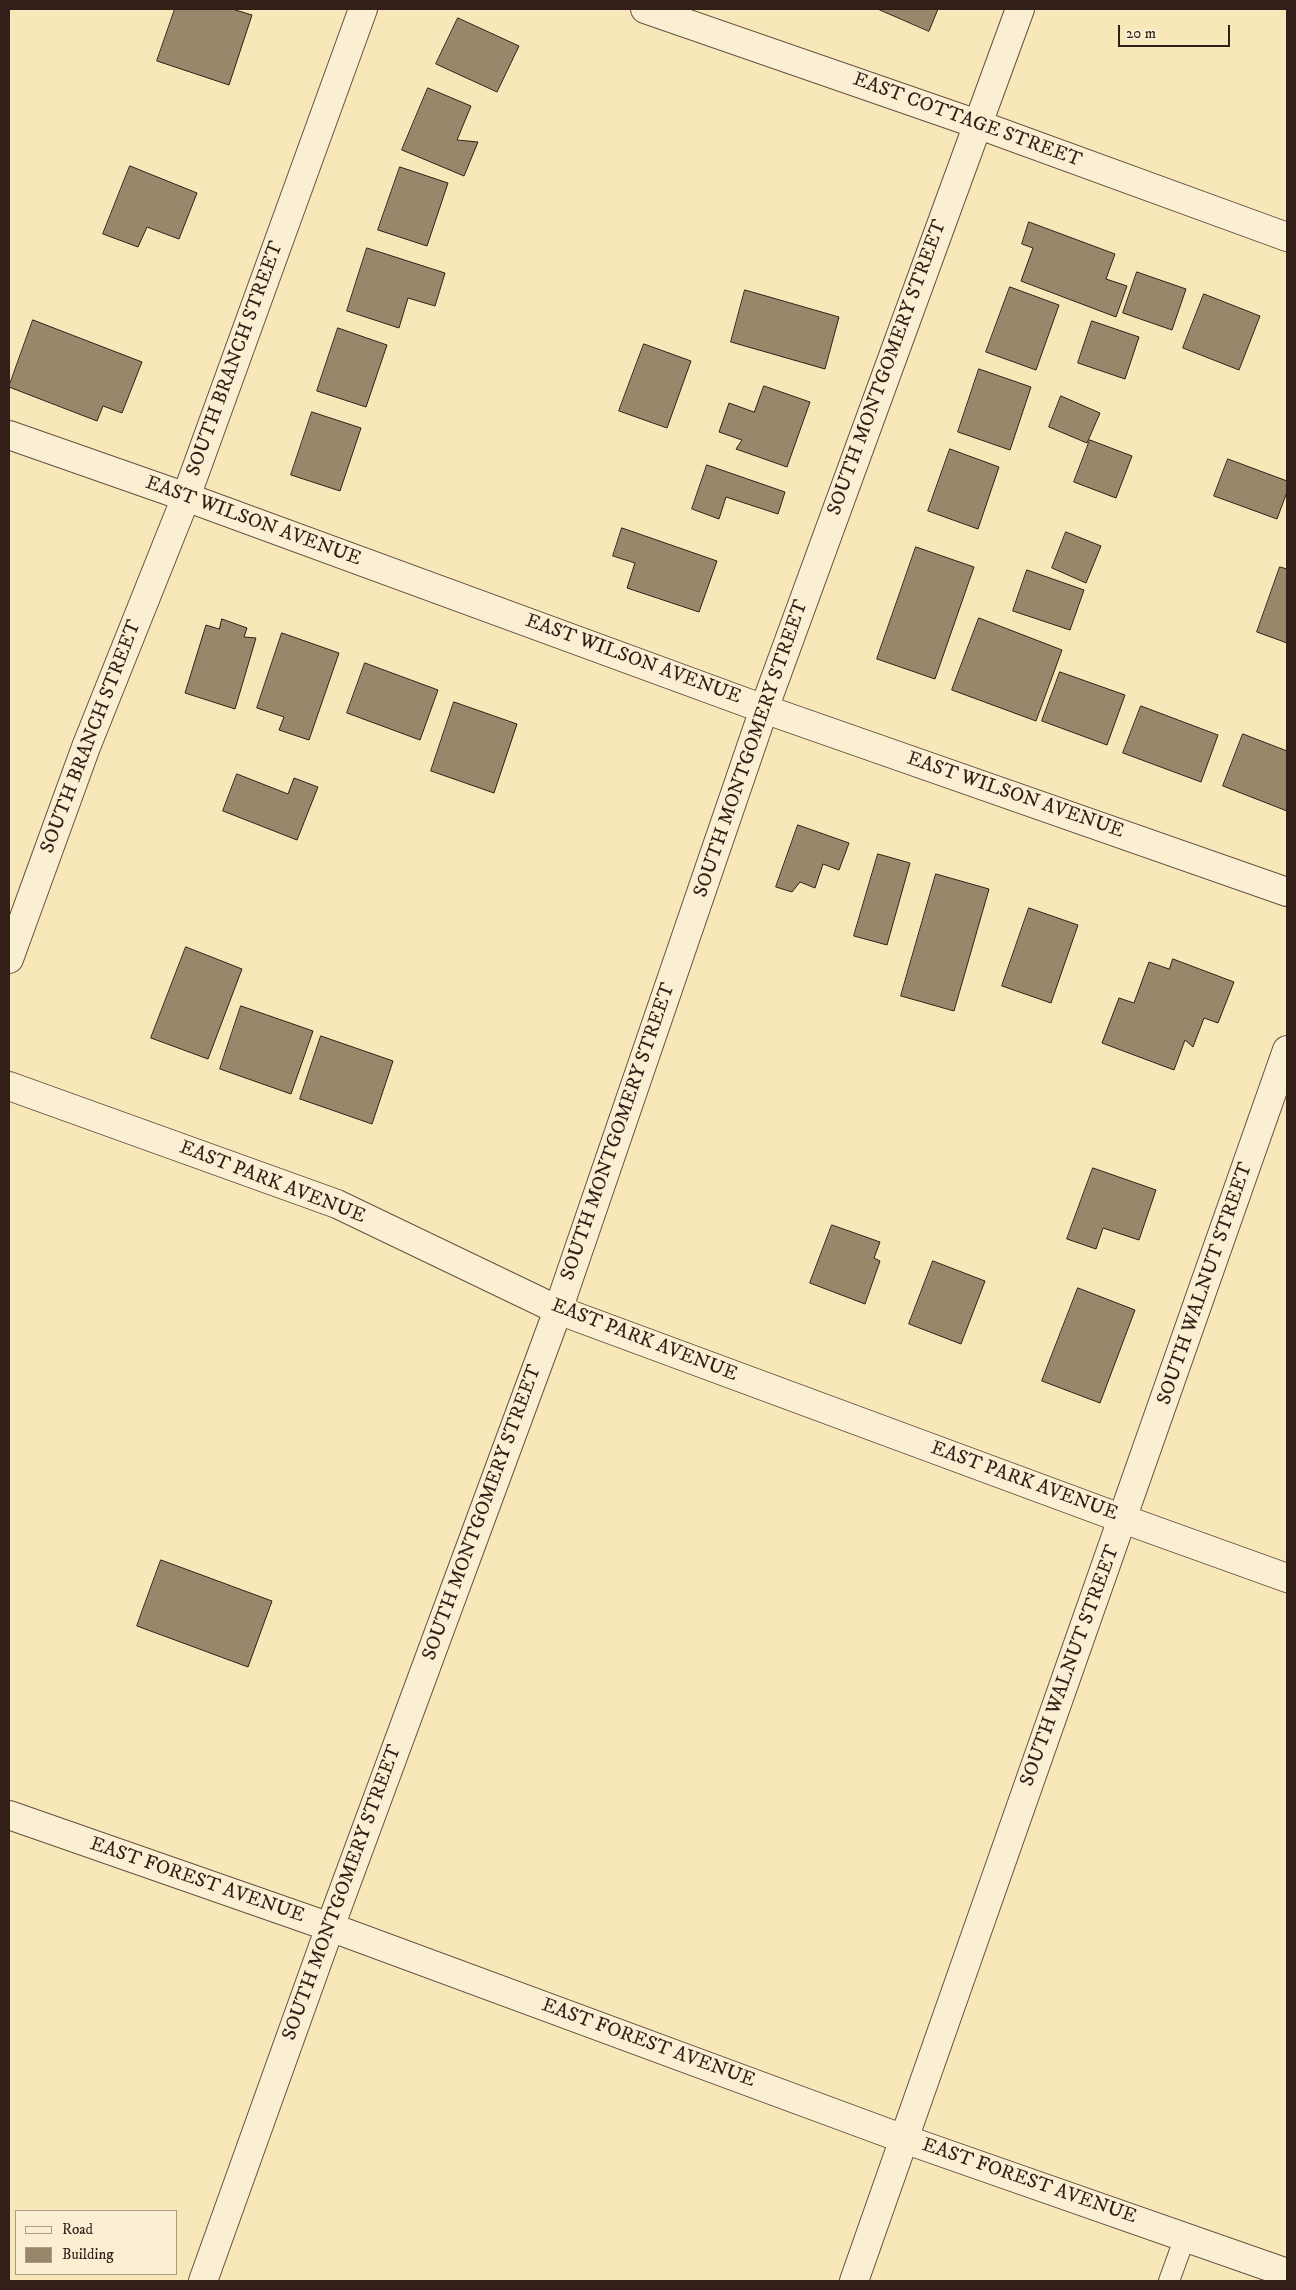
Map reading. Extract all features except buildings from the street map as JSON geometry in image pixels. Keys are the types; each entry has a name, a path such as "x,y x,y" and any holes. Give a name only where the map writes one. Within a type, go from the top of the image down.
{"street":[{"name":"SOUTH BRANCH STREET","path":"9,959 86,747 186,497 363,9"},
{"name":"EAST COTTAGE STREET","path":"645,9 977,124 1287,237"},
{"name":"SOUTH MONTGOMERY STREET","path":"203,2281 330,1927 558,1310 764,709 1020,9"},
{"name":"EAST WILSON AVENUE","path":"9,434 764,709 1287,892"},
{"name":"SOUTH WALNUT STREET","path":"854,2281 1287,1050"},
{"name":"EAST PARK AVENUE","path":"9,1086 337,1204 558,1310 1287,1578"},
{"name":"EAST FOREST AVENUE","path":"9,1815 330,1927 904,2139 1287,2273"}],"lane":[{"path":"1169,2281 1185,2237"}]}
